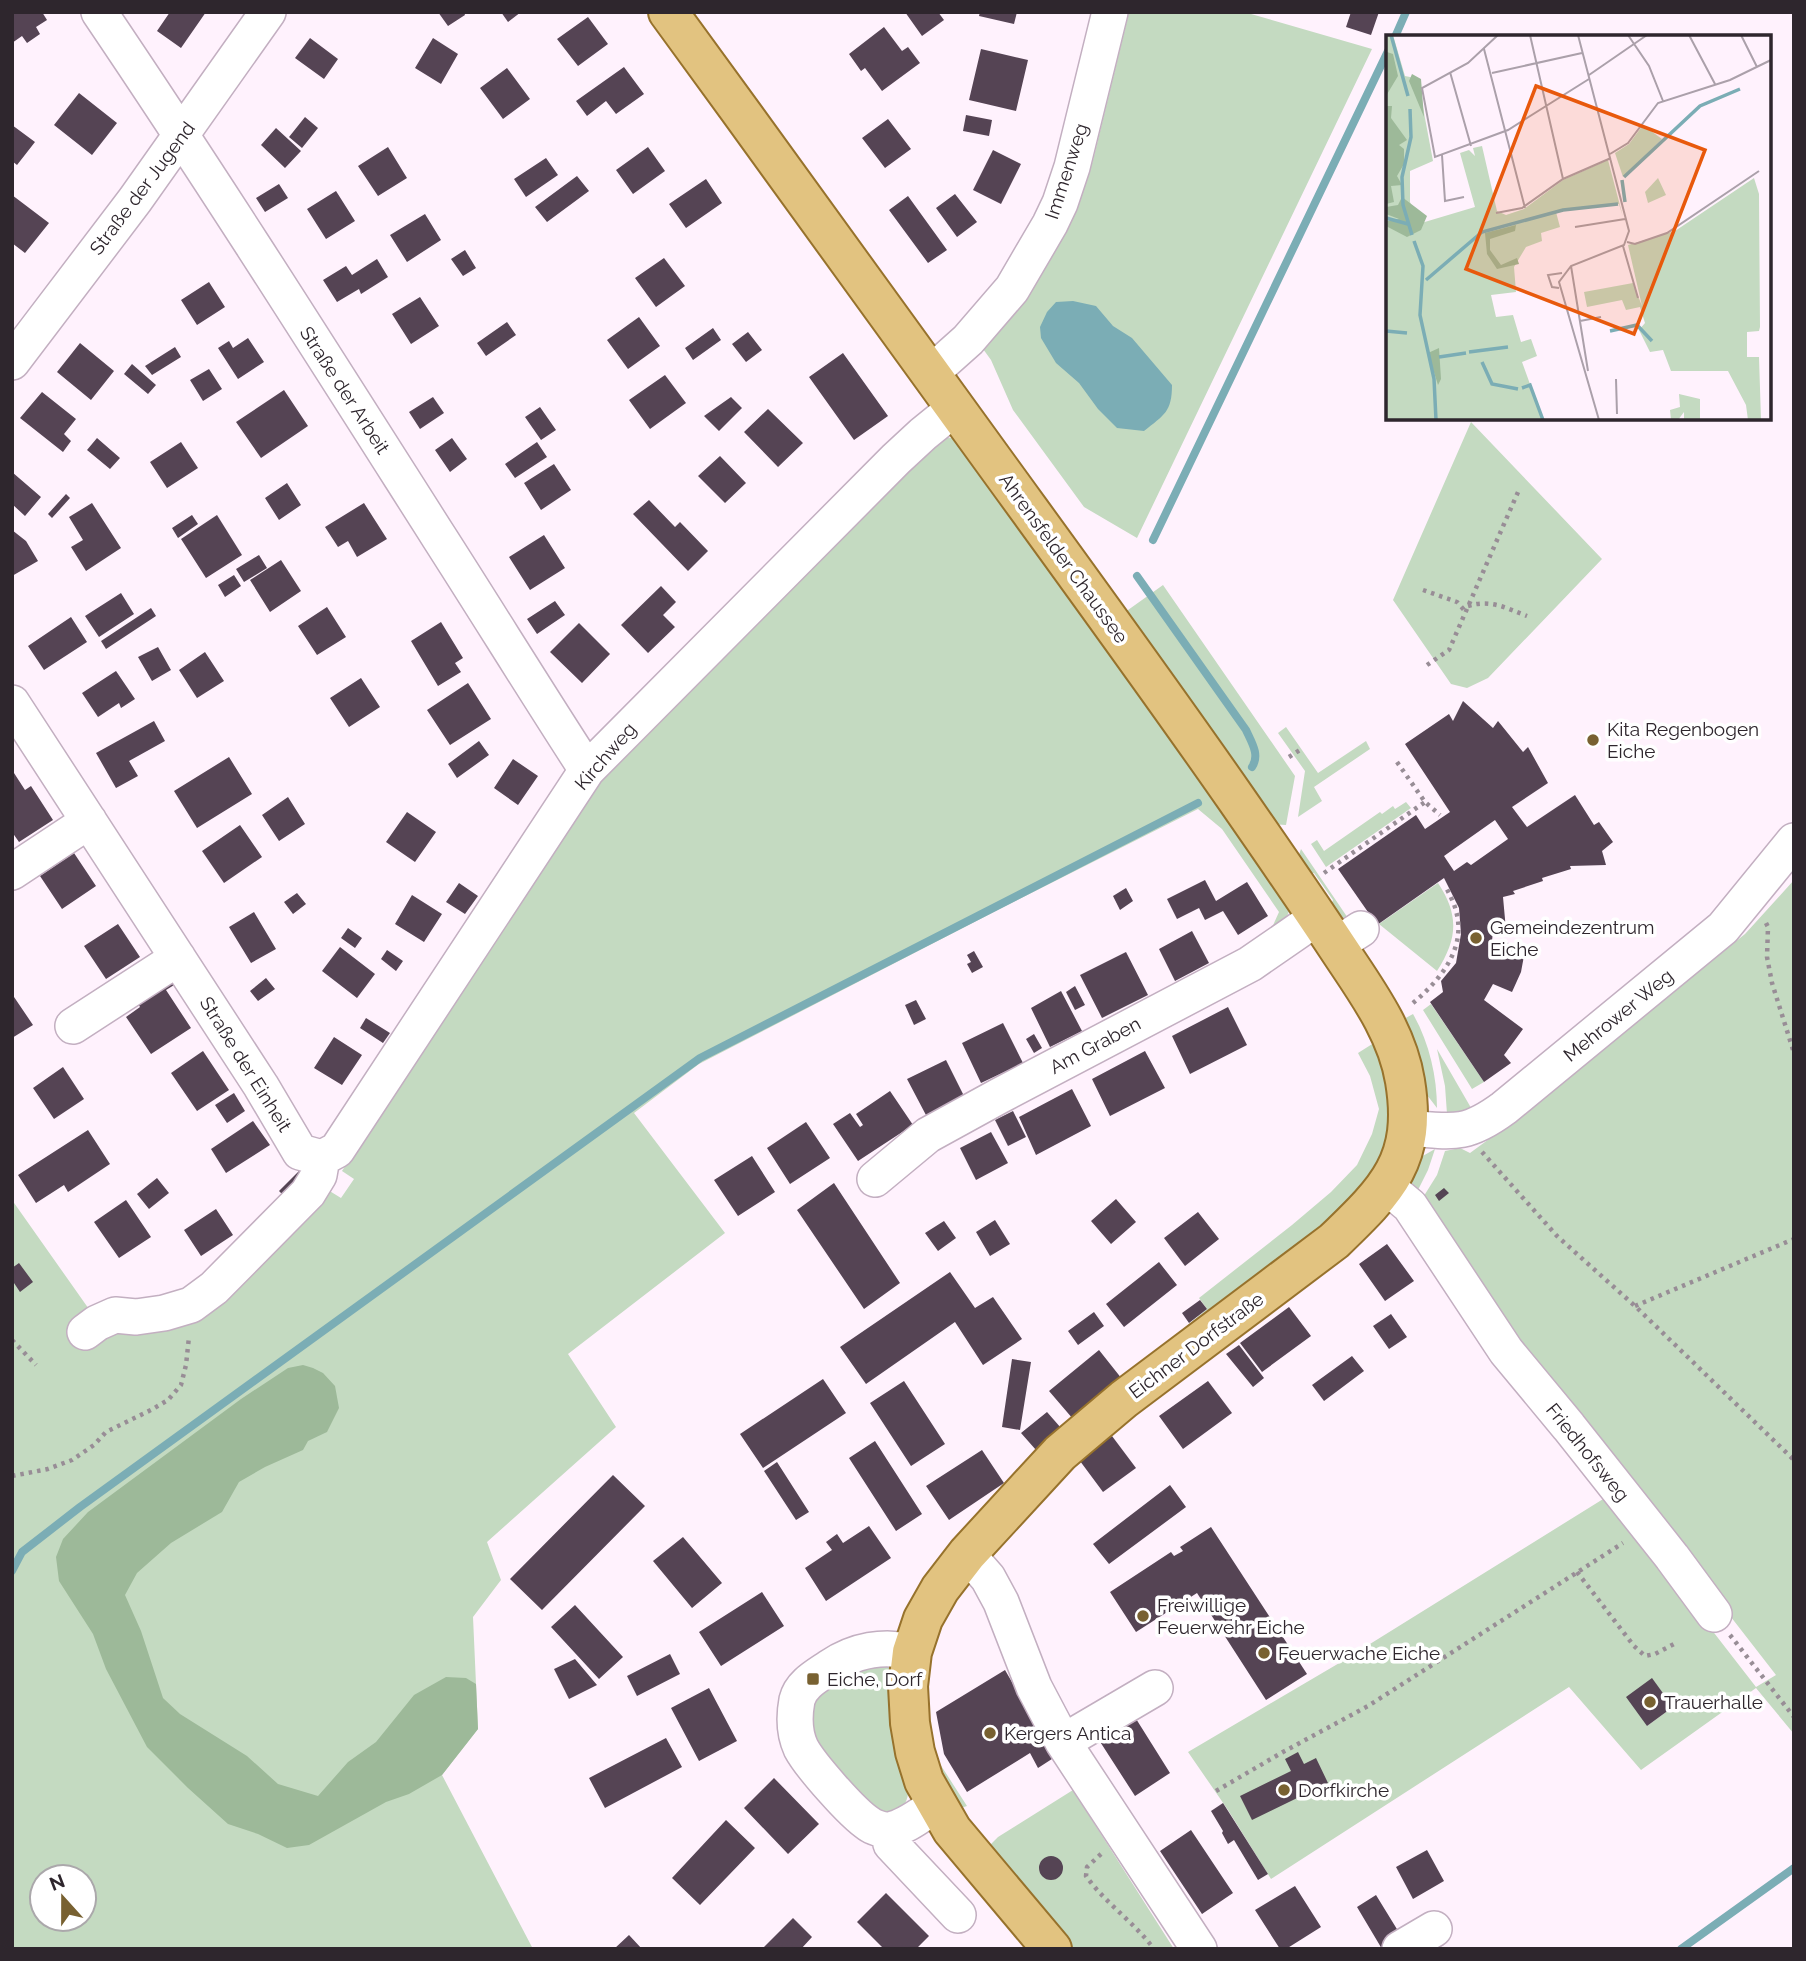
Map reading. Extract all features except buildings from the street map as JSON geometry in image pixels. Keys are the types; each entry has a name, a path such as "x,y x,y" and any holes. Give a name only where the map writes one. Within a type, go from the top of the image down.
{"main road":[{"name":"Ahrensfelder Chaussee","path":"668,12 1186,727 1339,930 1397,1052 1404,1077 1409,1128"},
{"name":"Eichner Dorfstraße","path":"1052,1949 952,1829 924,1782 910,1723 908,1686 912,1652 923,1619 940,1589 967,1554 1070,1443 1334,1241 1363,1213 1386,1186 1400,1163 1409,1128"}],"street":[{"name":"Straße der Arbeit","path":"99,12 182,136 587,770"},
{"name":"Straße der Jugend","path":"12,362 182,136 268,12"},
{"name":"Immenweg","path":"931,373 968,340 1004,299 1050,224 1072,167 1110,12"},
{"name":"Kirchweg","path":"331,1166 337,1150 587,770 896,459 955,408"},
{"name":"Straße der Einheit","path":"12,703 261,1086 300,1152 331,1166"},
{"path":"12,872 89,821"},
{"name":"Mehrower Weg","path":"1409,1128 1445,1131 1464,1129 1486,1121 1504,1108 1723,928 1794,841"},
{"name":"Am Graben","path":"875,1179 928,1135 999,1096 1250,964 1339,930"},
{"path":"74,1026 178,958"},
{"path":"85,1332 115,1315 136,1317 191,1305 214,1288 308,1194 319,1175 331,1166"},
{"name":"Friedhofsweg","path":"1386,1186 1410,1206 1506,1351 1569,1427 1714,1614"},
{"path":"967,1554 988,1578 1001,1602 1034,1688 1063,1742 1199,1949"},
{"path":"912,1652 898,1648 877,1649 841,1659 807,1683 797,1698 794,1724 800,1746 811,1764 870,1826 888,1830 904,1825 936,1805"},
{"path":"1063,1742 1155,1688"},
{"path":"888,1830 891,1844 958,1914"},
{"path":"1400,1949 1434,1928"}],"path":[{"path":"1427,665 1449,650 1518,492"},
{"path":"1423,590 1457,602 1466,609"},
{"path":"1466,609 1480,603 1492,603 1527,616"},
{"path":"1289,757 1303,747"},
{"path":"1398,762 1424,802 1440,815"},
{"path":"1329,869 1424,802"},
{"path":"1413,1003 1442,975 1458,938 1456,909 1445,885"},
{"path":"1745,903 1768,927 1768,957 1772,983 1794,1052"},
{"path":"1464,1129 1488,1161 1557,1236 1635,1306 1794,1460"},
{"path":"1635,1306 1794,1239"},
{"path":"12,1476 48,1469 72,1460 106,1432 168,1400 181,1385 186,1366 191,1305"},
{"path":"12,1340 36,1365"},
{"path":"1216,1791 1367,1706 1648,1527"},
{"path":"1577,1572 1634,1646 1645,1656 1674,1644"},
{"path":"1714,1614 1794,1717"},
{"path":"1126,1837 1094,1859 1087,1867 1086,1876 1098,1893 1134,1926 1154,1949"}],"green space":[{"path":"1129,12 1244,12 1372,49 1137,538 1084,507 1013,410 991,360 978,342 1066,230 1082,195 1093,160"},
{"path":"1471,422 1602,559 1488,678 1467,688 1451,684 1393,600"},
{"path":"937,437 964,441 1290,907 1285,919 1270,932 1279,912 1222,829 1198,809 699,1064 634,1113 725,1233 568,1354 616,1427 487,1542 501,1580 473,1617 478,1729 442,1775 533,1949 12,1949 12,1200 91,1312 132,1325 328,1190 341,1198 354,1179 342,1171 591,784"},
{"path":"1163,585 1295,776 1286,825 1270,824 1121,615"},
{"path":"1286,727 1318,773 1366,741 1370,749 1314,787 1322,801 1298,817 1305,771 1278,733"},
{"path":"1406,802 1411,808 1326,867 1311,844 1317,840 1324,851 1380,812 1382,814 1393,806 1395,809"},
{"path":"1301,849 1352,924 1343,931 1329,910 1333,900 1314,873 1303,874 1296,863"},
{"path":"1794,880 1794,1734 1756,1688 1641,1770 1569,1687 1271,1879 1188,1752 1341,1662 1608,1496 1756,1687 1776,1675 1479,1286 1422,1199 1437,1175 1445,1151 1460,1148 1470,1153 1745,934","holes":["1652,1679 1673,1707 1647,1726"]},
{"path":"1438,883 1450,906 1453,927 1449,948 1437,971 1379,924"},
{"path":"1431,1004 1484,1082 1472,1089 1423,1010"},
{"path":"1413,1014 1431,1060 1437,1108 1427,1095 1402,1020"},
{"path":"1377,1041 1392,1099 1390,1139 1376,1169 1336,1217 1185,1337 1178,1333 1207,1309 1199,1298 1292,1225 1331,1192 1357,1165 1372,1134 1379,1109 1370,1076 1358,1053"},
{"path":"1437,1049 1474,1113 1447,1114 1445,1086"},
{"path":"1435,1149 1418,1190 1407,1181 1421,1157"},
{"path":"303,1365 323,1373 335,1386 339,1408 327,1432 308,1441 303,1450 239,1482 222,1512 171,1543 137,1573 125,1595 141,1631 163,1698 180,1714 247,1756 278,1784 318,1796 348,1762 376,1742 414,1695 446,1677 466,1678 476,1684 478,1729 442,1775 409,1794 386,1802 309,1845 287,1848 228,1824 147,1747 106,1669 93,1634 59,1581 56,1557 63,1539 88,1512 241,1399 288,1368"},
{"path":"884,1661 891,1670 909,1787 905,1804 883,1818 806,1736 814,1693 829,1675"},
{"path":"931,1750 967,1806 958,1809 948,1793"},
{"path":"1073,1790 1174,1949 1071,1949 988,1847 998,1837"}],"water":[{"path":"1073,301 1096,306 1113,326 1132,338 1172,385 1165,412 1144,431 1117,428 1098,409 1079,383 1056,363 1041,338 1040,327 1047,312 1056,302"}],"waterway":[{"path":"1396,35 1406,12"},
{"path":"1153,540 1386,55"},
{"path":"1137,576 1246,730 1255,753 1252,767"},
{"path":"12,1571 22,1552 80,1507 700,1058 1198,803"},
{"path":"1681,1949 1794,1868"}],"place":[{"name":"Kita Regenbogen Eiche","path":"1593,740"},
{"name":"Gemeindezentrum Eiche","path":"1476,938"},
{"name":"Freiwillige Feuerwehr Eiche","path":"1143,1616"},
{"name":"Feuerwache Eiche","path":"1264,1653"},
{"name":"Eiche, Dorf","path":"813,1679"},
{"name":"Trauerhalle","path":"1650,1702"},
{"name":"Kergers Antica","path":"990,1733"},
{"name":"Dorfkirche","path":"1284,1790"}]}
